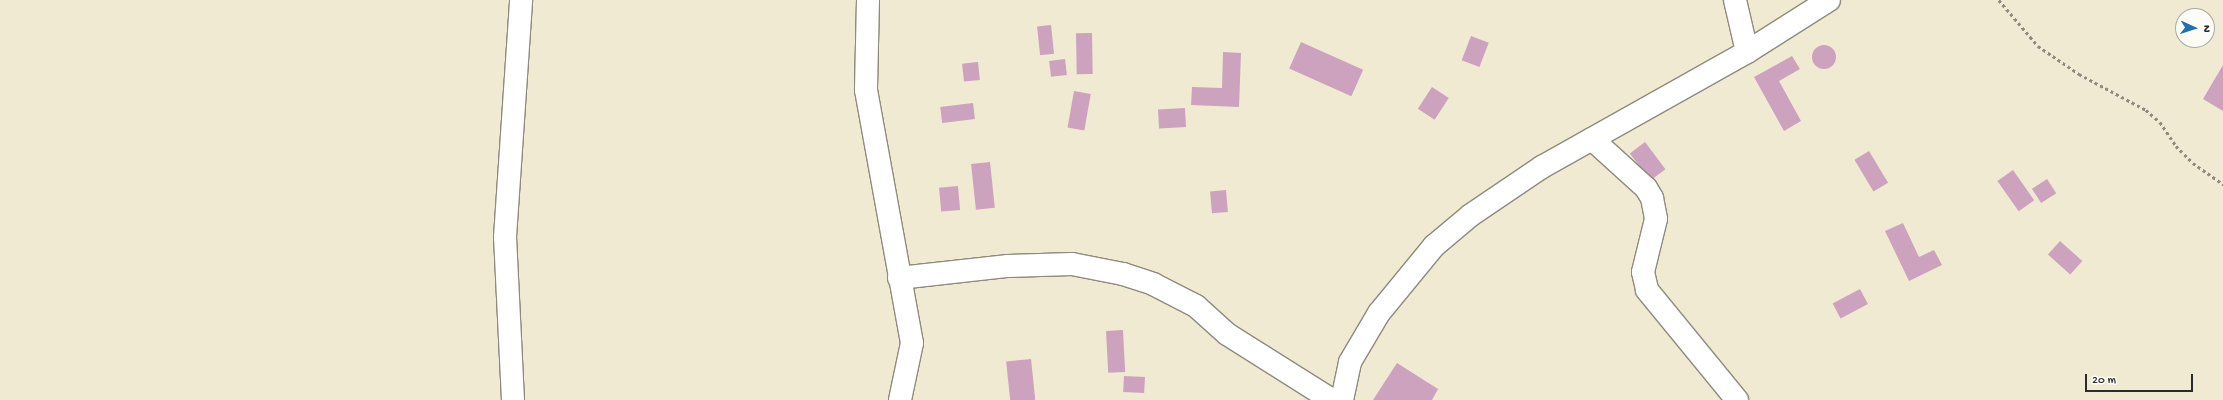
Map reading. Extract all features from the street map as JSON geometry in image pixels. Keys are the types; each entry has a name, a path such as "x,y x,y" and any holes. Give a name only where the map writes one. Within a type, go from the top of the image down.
{"street":[{"path":"513,400 505,237 521,0"},
{"path":"868,0 866,90 899,278 912,342 900,400"},
{"path":"1735,0 1747,52"},
{"path":"1342,400 1350,362 1379,313 1434,246 1471,215 1542,167 1747,52 1829,0"},
{"path":"1592,139 1646,188 1652,198 1656,219 1643,272 1648,290 1737,400"},
{"path":"899,278 1008,266 1072,264 1123,274 1153,284 1196,306 1227,334 1332,400"}],"path":[{"path":"1999,0 2038,46 2078,74 2146,110 2160,122 2176,146 2193,162 2223,184"}],"building":[{"path":"1051,25 1054,54 1040,55 1037,26"},
{"path":"1076,33 1092,33 1093,74 1077,74"},
{"path":"1471,36 1489,43 1479,67 1462,60"},
{"path":"1301,42 1363,70 1351,96 1289,68"},
{"path":"1824,45 1833,48 1836,57 1833,66 1824,69 1815,66 1812,57 1815,48"},
{"path":"1223,52 1241,53 1239,107 1191,105 1192,87 1222,88"},
{"path":"1792,56 1800,69 1779,81 1801,121 1784,131 1754,77"},
{"path":"1065,59 1067,75 1051,77 1049,61"},
{"path":"978,62 980,80 964,82 962,64"},
{"path":"2223,65 2223,111 2203,99"},
{"path":"1432,87 1449,98 1435,120 1418,109"},
{"path":"1074,91 1091,94 1084,130 1068,127"},
{"path":"973,103 975,119 942,123 940,107"},
{"path":"1185,108 1186,127 1159,128 1158,109"},
{"path":"1645,142 1665,169 1650,181 1630,153"},
{"path":"1869,151 1888,183 1873,191 1854,160"},
{"path":"990,162 995,208 976,210 971,164"},
{"path":"2013,170 2034,200 2019,211 1997,181"},
{"path":"2047,179 2056,193 2041,203 2032,189"},
{"path":"958,186 960,210 941,212 939,188"},
{"path":"1226,190 1228,212 1212,213 1210,191"},
{"path":"1903,223 1919,257 1934,250 1942,265 1909,281 1885,231"},
{"path":"2060,241 2082,261 2070,274 2048,254"},
{"path":"1860,289 1868,304 1841,319 1833,304"},
{"path":"1123,330 1125,372 1108,373 1106,331"},
{"path":"1031,359 1035,400 1010,400 1006,362"},
{"path":"1397,363 1438,389 1432,400 1373,400"},
{"path":"1124,376 1145,377 1144,393 1123,392"}]}
